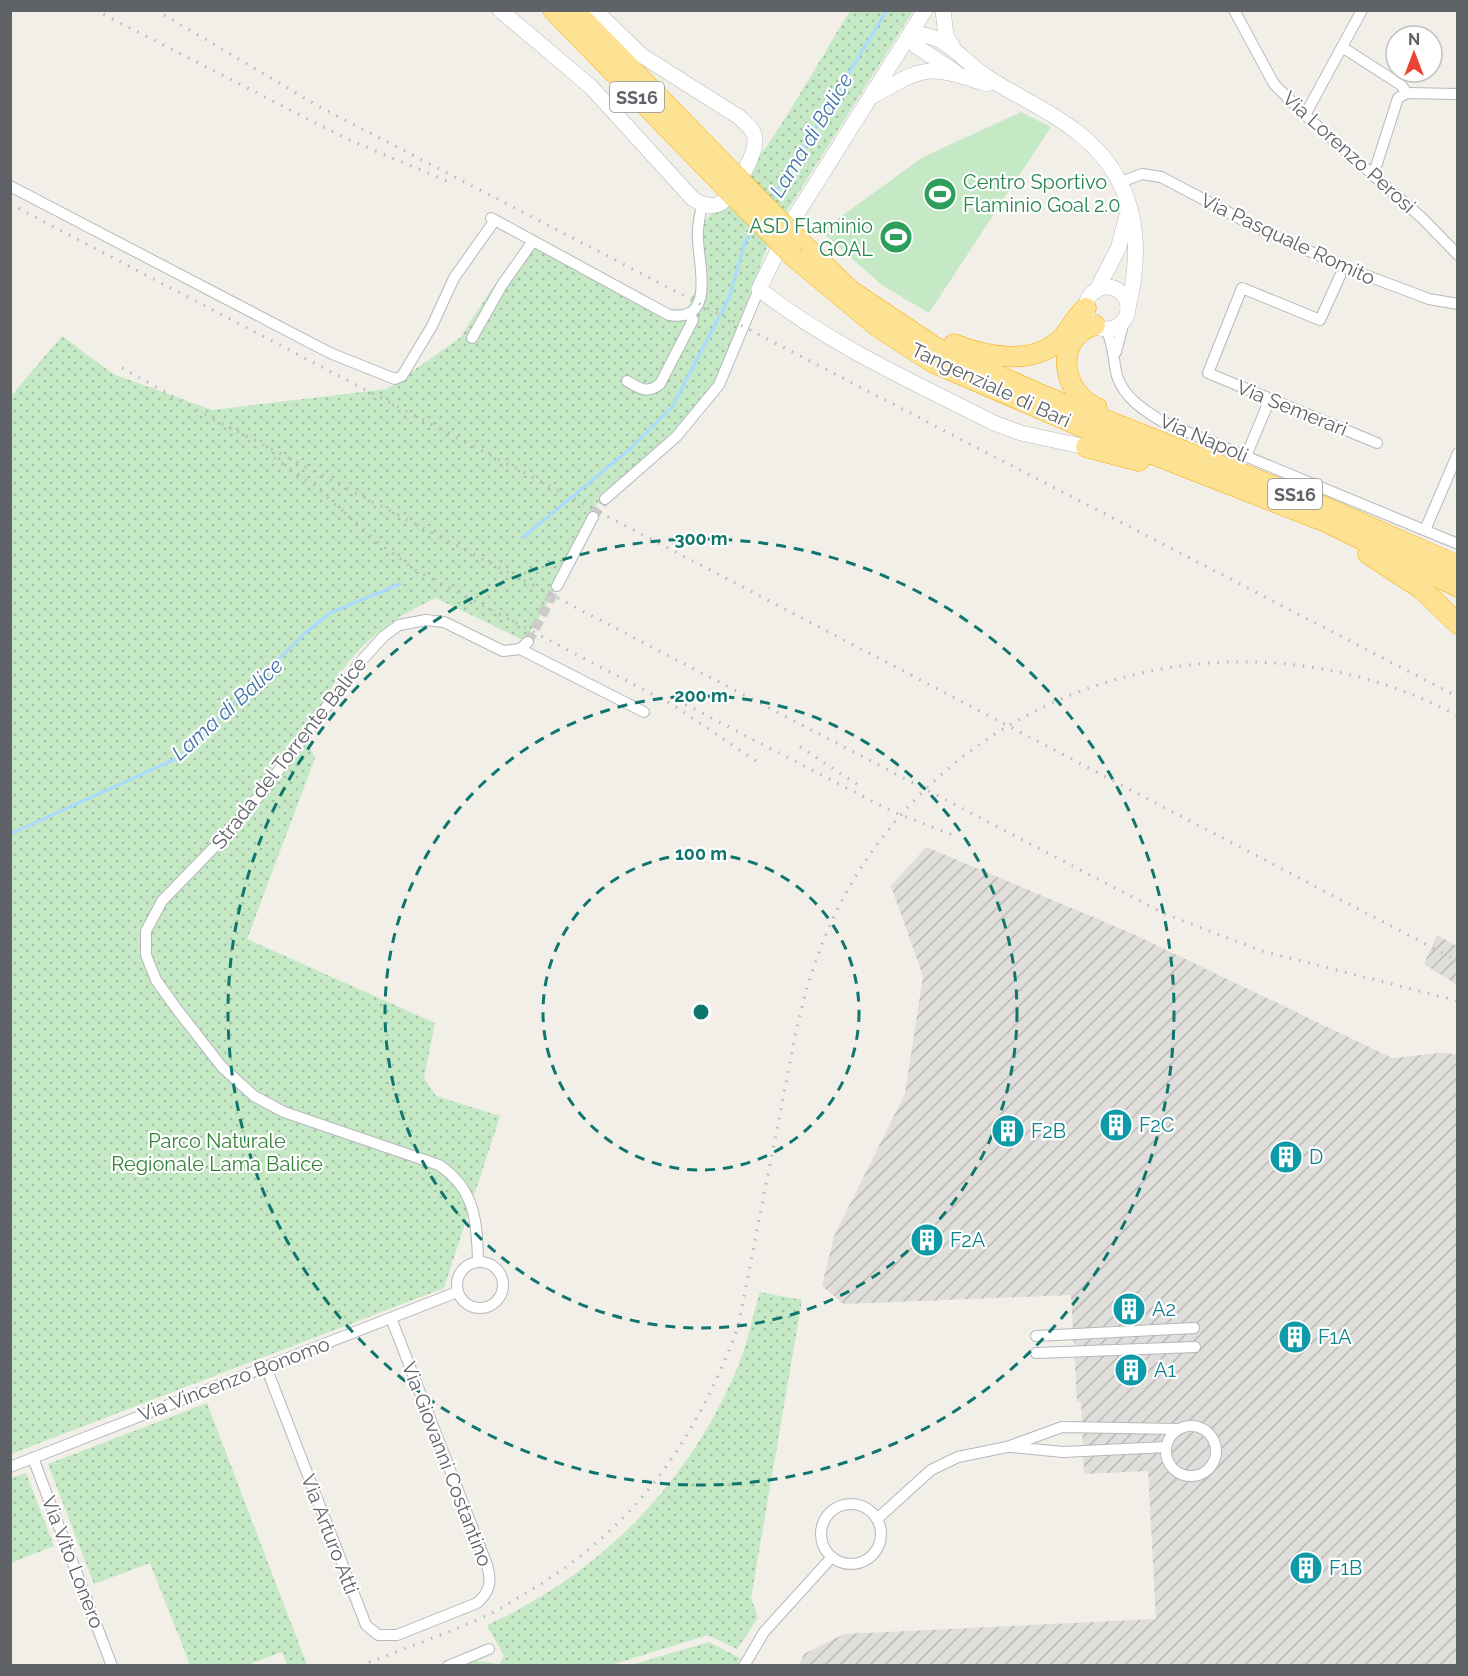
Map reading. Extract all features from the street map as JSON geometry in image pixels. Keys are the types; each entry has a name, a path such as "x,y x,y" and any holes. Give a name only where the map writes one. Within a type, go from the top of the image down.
{"highway":[{"name":"Tangenziale di Bari","path":"553,10 727,177 797,238 850,290 935,347 1000,378 1241,463 1309,500 1453,564"},
{"name":"Tangenziale di Bari","path":"574,10 727,177 795,258 855,309 902,344 970,380 1326,522 1458,587"},
{"path":"872,305 913,321 952,343 972,351 1000,357 1020,356 1051,347 1062,338 1096,321"},
{"path":"1096,321 1075,335 1067,358 1070,381 1080,398 1086,403 1241,463"},
{"path":"1086,447 1137,460 1198,482 1258,495"},
{"path":"1326,522 1343,540 1424,590 1458,624"}],"street":[{"path":"500,10 591,87 679,186 702,205 711,206 721,203 735,189 754,150 755,138 751,128 739,117 641,55 595,10"},
{"path":"605,499 676,437 719,385 759,289 793,220 925,10"},
{"path":"944,10 946,36 956,52"},
{"name":"Via Lorenzo Perosi","path":"1234,10 1274,84 1305,116 1422,218 1458,255"},
{"path":"1305,116 1362,10"},
{"path":"910,33 926,33 956,52 975,69 1005,89 1076,131 1096,148 1121,182 1134,222 1137,246 1135,281 1126,315 1119,326 1096,321 1087,301 1096,291 1118,249 1128,208"},
{"path":"910,33 916,46 962,75"},
{"path":"1342,47 1401,85 1407,93"},
{"path":"870,98 920,70 936,70 962,75 1005,89"},
{"path":"1373,176 1398,98 1407,93 1458,94"},
{"name":"Via Pasquale Romito","path":"1121,182 1142,174 1161,177 1256,227 1344,267 1429,299 1453,303"},
{"path":"10,186 330,353 395,379 402,376 432,326 454,278 493,219 669,315 680,317 696,307 703,286 698,238 702,205"},
{"path":"472,338 502,285 533,241"},
{"name":"Via Semerari","path":"1340,276 1320,320 1242,288 1208,373 1377,443"},
{"path":"1096,291 1114,288 1124,296 1126,315"},
{"path":"759,289 797,319 833,340 994,423 1021,433 1086,447"},
{"path":"1453,303 1458,294"},
{"path":"627,381 642,390 652,390 660,384 693,320 689,313"},
{"name":"Via Napoli","path":"1115,355 1126,315"},
{"name":"Via Napoli","path":"1096,321 1115,355 1118,376 1127,394 1142,410 1241,463 1458,544"},
{"path":"1241,463 1270,399"},
{"path":"1425,530 1458,453"},
{"path":"557,586 593,517"},
{"name":"Strada del Torrente Balice","path":"478,1262 477,1237 468,1193 456,1176 439,1165 284,1112 254,1096 222,1067 156,980 146,955 146,931 162,901 227,834 362,660 384,636 399,625 426,620 444,622 503,651 524,645 644,712"},
{"path":"478,1262 493,1265 503,1278 502,1294 497,1301 483,1308 467,1305 457,1292 460,1272 478,1262"},
{"name":"Via Vincenzo Bonomo","path":"10,1467 457,1292"},
{"name":"Via Giovanni Costantino","path":"391,1318 490,1574 490,1584 483,1598 477,1603 440,1618"},
{"path":"1036,1336 1194,1328"},
{"path":"1036,1353 1195,1347"},
{"name":"Via Arturo Atti","path":"266,1367 366,1626 378,1635 387,1636 440,1618"},
{"path":"877,1519 932,1470 958,1457 1007,1447 1062,1427 1178,1429 1192,1425 1207,1431 1216,1445 1213,1464 1202,1474 1180,1474 1168,1461 1166,1447 1168,1440 1178,1429"},
{"path":"1007,1447 1063,1452 1166,1447"},
{"name":"Via Vito Lonero","path":"33,1458 112,1665"},
{"path":"853,1504 863,1506 877,1519 880,1527 879,1543 870,1557 863,1561 847,1563 832,1557 825,1550 820,1532 827,1515 835,1508 853,1504"},
{"path":"744,1665 764,1632 832,1557"},
{"path":"448,1665 489,1650"}],"shaded area":[{"path":"926,847 1131,933 1392,1058 1440,1053 1457,1054 1457,1665 799,1666 804,1654 844,1634 1156,1619 1148,1471 1084,1474 1081,1402 1077,1401 1071,1295 844,1304 822,1286 834,1236 905,1094 923,976 891,886"},
{"path":"1437,935 1457,946 1457,985 1424,964"}],"green space":[{"name":"Parco Naturale Regionale Lama Balice","path":"850,11 913,11 770,238 723,370 695,415 638,474 597,504 589,516 570,565 525,641 436,598 390,623 352,658 328,694 308,743 315,758 247,939 435,1023 424,1078 436,1096 500,1116 444,1288 11,1454 11,396 62,336 113,374 212,410 387,389 460,338 491,290 529,239 662,309 680,309 686,312 698,284 696,229 720,206 761,154"},
{"name":"Centro Sportivo Flaminio Goal 2.0","path":"1021,112 1051,127 929,313 883,286 821,231 923,157"},
{"path":"760,1292 802,1300 751,1598 758,1618 737,1649 708,1635 611,1665 465,1665 476,1661 500,1664 504,1656 487,1625 528,1604 566,1580 636,1522 666,1488 693,1451 716,1412 740,1362"},
{"path":"207,1403 307,1665 287,1665 282,1652 247,1665 190,1665 150,1563 94,1584 48,1464"},
{"path":"26,1473 54,1546 11,1563 11,1478"},
{"path":"709,1642 740,1658 737,1665 631,1665"}],"waterway":[{"name":"Lama di Balice","path":"770,202 887,10"},
{"name":"Lama di Balice","path":"522,538 630,449 672,407 729,298 745,242 754,228"},
{"name":"Lama di Balice","path":"10,834 180,757 304,634 330,613 400,584"}],"tunnel":[{"path":"593,517 605,499"},
{"path":"528,642 557,586"}],"railway":[{"path":"95,10 347,139 447,181"},
{"path":"156,10 318,106 1458,697"},
{"path":"10,204 1458,961"},
{"path":"122,368 235,431"},
{"path":"229,427 1165,914 1262,951 1458,1001"},
{"path":"274,458 315,486 375,540 415,570 673,705 756,761"},
{"path":"360,1666 488,1615 568,1565 602,1538 632,1509 682,1443 703,1407 738,1327 797,1027 811,974 824,940 847,891 899,817 963,757 1036,711 1116,679 1201,664 1288,664 1374,681 1458,716"},
{"path":"677,700 893,812 958,837"},
{"path":"800,747 860,786"}],"place":[{"name":"Centro Sportivo Flaminio Goal 2.0","path":"940,194"},
{"name":"ASD Flaminio GOAL","path":"896,237"},
{"name":"F2C","path":"1116,1125"},
{"name":"F2B","path":"1008,1131"},
{"name":"D","path":"1286,1157"},
{"name":"F2A","path":"927,1240"},
{"name":"A2","path":"1129,1309"},
{"name":"F1A","path":"1295,1337"},
{"name":"A1","path":"1131,1370"},
{"name":"F1B","path":"1306,1568"}]}
